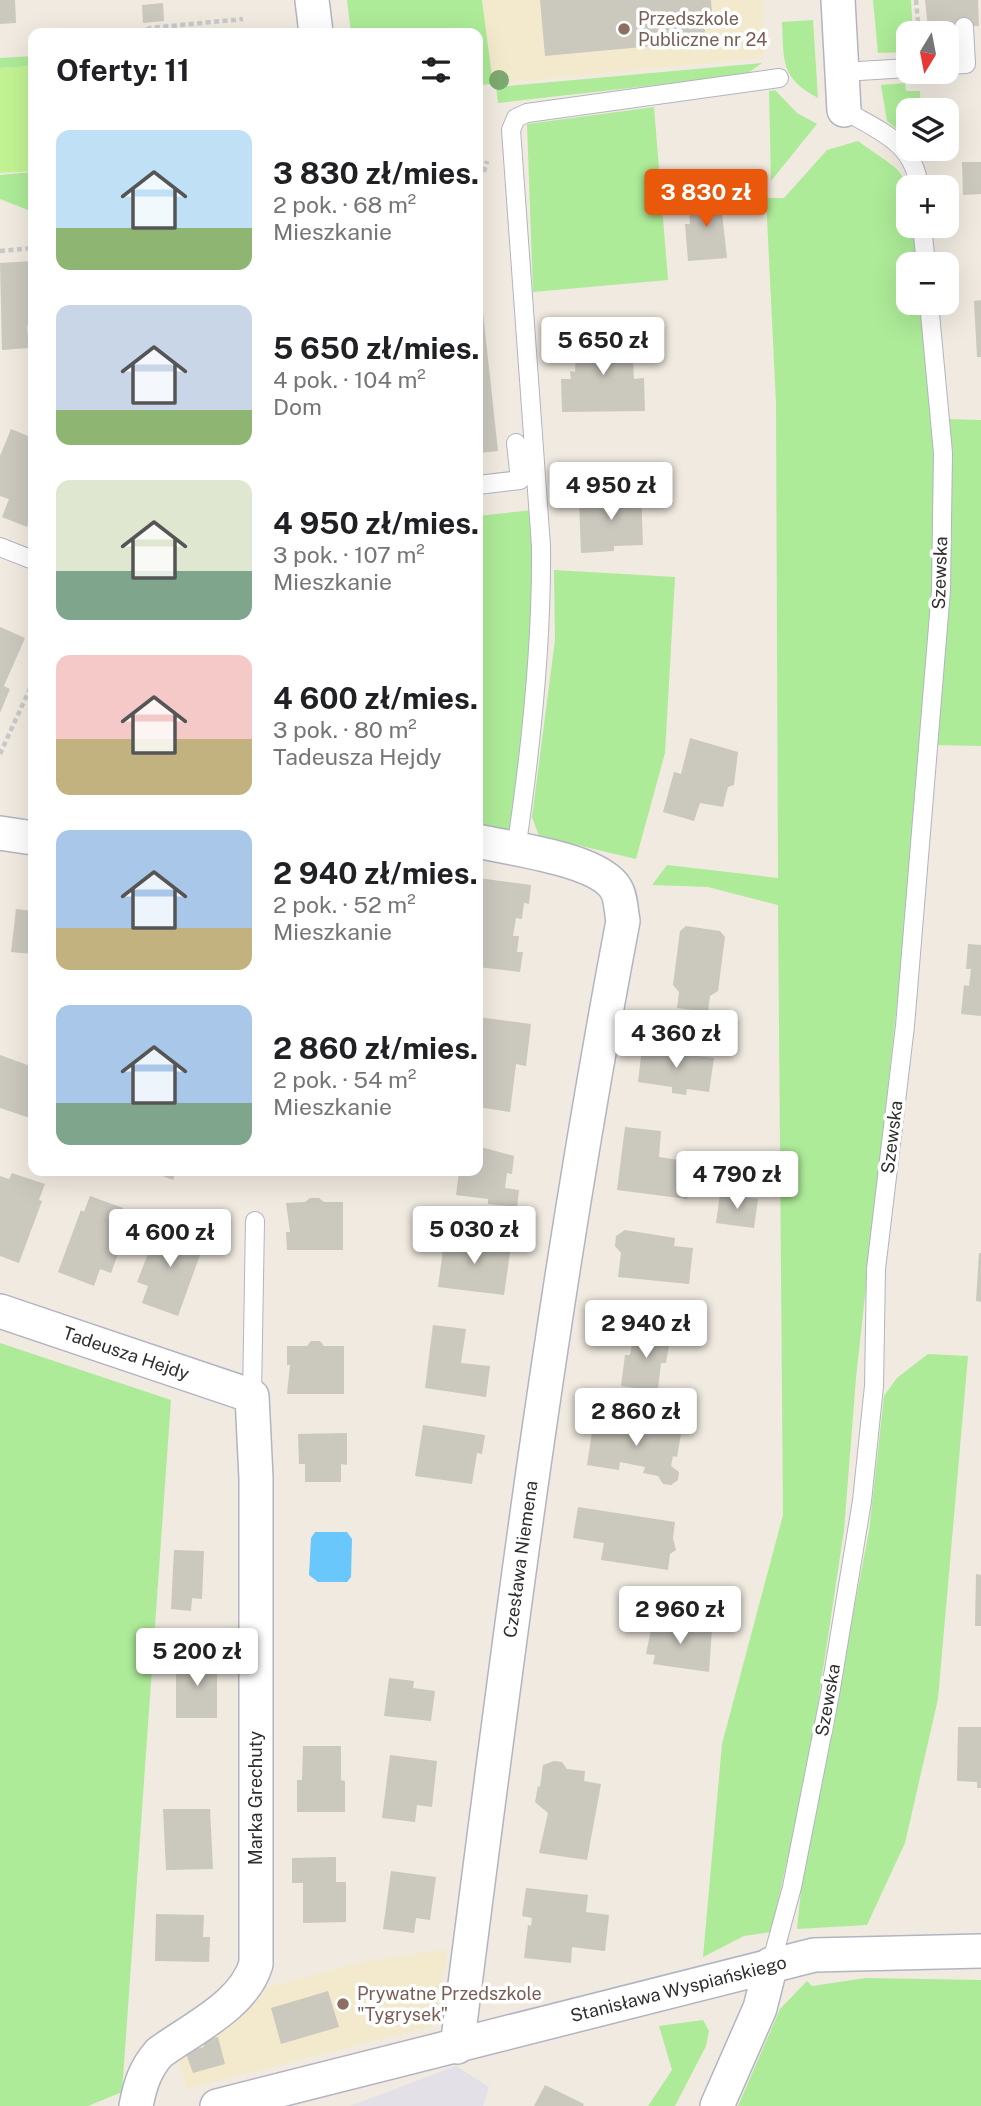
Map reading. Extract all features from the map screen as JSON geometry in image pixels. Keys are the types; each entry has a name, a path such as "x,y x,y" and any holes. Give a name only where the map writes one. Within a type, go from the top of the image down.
{"street":[{"path":"312,0 315,28"},
{"path":"838,0 844,110"},
{"name":"Czesława Niemena","path":"457,2047 535,1464 582,1141 622,921 618,891 608,877 583,866 483,842"},
{"name":"Tadeusza Hejdy","path":"0,1311 252,1396"},
{"name":"Marka Grechuty","path":"136,2106 140,2083 150,2063 159,2053 237,1997 251,1983 256,1964 257,1478 252,1396"},
{"name":"Stanisława Wyspiańskiego","path":"217,2106 317,2094 457,2047 814,1955 981,1951"},
{"path":"717,2106 760,2008 772,1964"}],"lane":[{"path":"959,64 966,64 964,27"},
{"path":"843,72 896,69"},
{"path":"516,850 533,728 541,607 541,558 511,130 516,118 527,113 779,78"},
{"path":"844,110 899,143 917,167 918,175"},
{"name":"Szewska","path":"772,1964 792,1887 830,1694 863,1501 874,1386 876,1269 905,1026 941,590 943,453 930,315"},
{"path":"483,484 520,480 516,443"},
{"path":"0,547 28,558"},
{"path":"252,1396 256,1221"}],"path":[{"path":"916,0 918,21"},
{"path":"150,28 243,19"},
{"path":"0,251 28,248"},
{"path":"0,754 28,693"}],"shaded area":[{"name":"Przedszkole Publiczne nr 24","path":"482,0 763,0 764,58 493,84"},
{"name":"Prywatne Przedszkole \"Tygrysek\"","path":"448,1949 436,2025 187,2089 178,2058 180,2053 265,1988 366,1961"},
{"path":"456,2066 489,2087 483,2106 350,2106"}],"green space":[{"path":"347,0 482,0 493,84 483,85 483,28 350,28"},
{"path":"873,0 911,0 912,21 896,21 896,52 878,53"},
{"path":"813,20 818,98 806,91 790,75 783,48 782,22"},
{"path":"28,56 28,66 0,68 0,58"},
{"path":"762,63 745,75 498,103 496,87"},
{"path":"28,66 28,171 0,173 0,68"},
{"path":"905,84 906,91 920,91 920,98 896,98 896,128 887,121 881,85"},
{"path":"775,90 797,113 817,124 771,181 769,91"},
{"path":"654,107 668,280 533,292 527,124"},
{"path":"858,141 895,167 902,175 896,175 896,238 918,238 919,252 896,252 896,315 923,315 938,511 910,885 856,1378 844,1530 809,1763 771,1932 744,1936 703,1957 722,1744 783,1515 778,905 708,887 652,885 667,865 778,878 776,403 766,198 784,198 827,150"},
{"path":"28,172 28,210 0,199 0,175"},
{"path":"946,419 981,420 981,746 936,745"},
{"path":"533,510 530,680 512,833 483,826 483,515"},
{"path":"554,570 675,577 665,753 636,859 539,836 532,817 555,640"},
{"path":"0,1343 171,1400 122,2092 88,2106 0,2106"},
{"path":"928,1354 968,1356 938,1699 905,1843 867,1925 797,1929 802,1880 869,1531 884,1396 897,1378"},
{"path":"866,1978 981,1980 981,2106 738,2106 780,2009 807,1981 812,1986"},
{"path":"703,2020 709,2031 706,2046 675,2106 648,2106 672,2070 659,2026"}],"water":[{"path":"315,1532 347,1532 352,1539 351,1577 347,1582 318,1582 309,1575 311,1538"}],"building":[{"path":"0,0 15,0 16,23 0,24"},
{"path":"540,0 711,0 712,14 703,15 706,41 545,56"},
{"path":"925,0 978,0 979,26 959,27 959,21 927,21"},
{"path":"163,3 164,21 143,23 142,5"},
{"path":"962,162 981,162 981,194 963,195"},
{"path":"720,195 727,258 688,261 685,224 690,224 688,198"},
{"path":"28,261 28,348 2,350 0,263"},
{"path":"981,300 981,357 977,357 974,301"},
{"path":"483,312 498,451 483,452"},
{"path":"577,334 627,334 628,360 633,360 634,379 644,378 645,411 562,412 561,379 571,379 570,371 575,372"},
{"path":"11,429 28,436 27,527 2,517 9,499 0,496 0,456"},
{"path":"641,491 643,545 614,546 614,551 581,553 579,499 609,498 609,492"},
{"path":"0,627 25,638 4,686 10,689 0,713"},
{"path":"690,738 738,752 734,785 728,787 723,807 700,803 694,821 663,812 674,772 681,774"},
{"path":"483,879 531,885 529,904 524,903 522,919 516,918 513,936 519,936 517,952 523,952 520,972 483,968"},
{"path":"16,909 28,910 28,954 11,952"},
{"path":"686,926 720,931 725,937 718,991 710,996 708,1012 677,1008 679,992 673,985 680,931"},
{"path":"968,944 981,945 981,1016 961,1014 964,985 969,986 971,969 966,969"},
{"path":"483,1018 531,1024 526,1066 516,1064 510,1112 483,1108"},
{"path":"665,1046 681,1048 680,1054 714,1058 709,1092 687,1089 686,1095 672,1093 672,1087 638,1082 642,1048 664,1051"},
{"path":"0,1055 28,1065 28,1117 0,1108"},
{"path":"625,1127 661,1131 659,1157 692,1162 687,1199 617,1190"},
{"path":"483,1148 514,1156 512,1174 507,1173 505,1188 519,1190 517,1207 488,1204 488,1199 456,1195 458,1176 483,1176"},
{"path":"12,1173 45,1184 39,1200 42,1201 19,1263 0,1256 0,1176 9,1179"},
{"path":"720,1194 758,1199 754,1228 716,1223"},
{"path":"90,1196 123,1208 120,1215 131,1218 111,1273 100,1269 94,1286 58,1272 81,1210 84,1212"},
{"path":"310,1198 319,1198 324,1202 343,1202 343,1250 287,1250 286,1232 290,1232 286,1203 305,1202"},
{"path":"171,1225 204,1237 178,1316 142,1303 148,1286 137,1282 158,1228 168,1232"},
{"path":"625,1230 675,1238 674,1246 693,1248 689,1284 618,1277 621,1253 615,1246 616,1236"},
{"path":"445,1235 511,1246 504,1295 438,1287"},
{"path":"981,1253 981,1302 976,1301"},
{"path":"433,1325 466,1329 461,1363 490,1366 486,1397 425,1388"},
{"path":"635,1328 671,1333 666,1363 661,1363 658,1389 662,1392 621,1386 625,1355 630,1355"},
{"path":"311,1341 320,1341 324,1346 344,1346 344,1394 287,1394 290,1365 287,1365 287,1346 307,1346"},
{"path":"594,1419 654,1428 655,1424 682,1428 677,1457 673,1456 671,1466 679,1472 678,1480 671,1485 663,1484 658,1476 643,1473 645,1467 620,1462 619,1470 587,1465"},
{"path":"423,1425 485,1435 482,1454 477,1453 472,1484 415,1476"},
{"path":"347,1433 347,1465 341,1464 341,1482 305,1482 305,1464 299,1464 298,1434"},
{"path":"578,1507 675,1522 673,1538 676,1550 670,1554 668,1570 601,1560 604,1543 573,1538"},
{"path":"174,1550 204,1551 202,1599 192,1598 191,1611 171,1609"},
{"path":"976,1574 981,1575 981,1626 975,1626"},
{"path":"653,1620 677,1624 688,1622 692,1626 712,1629 709,1672 653,1664 655,1655 646,1654"},
{"path":"193,1656 217,1656 217,1718 176,1718 176,1659 193,1659"},
{"path":"389,1678 414,1681 413,1688 435,1691 431,1721 384,1716"},
{"path":"958,1727 981,1727 981,1788 977,1788 977,1782 957,1781"},
{"path":"303,1746 341,1746 345,1812 297,1812 297,1780 302,1780"},
{"path":"390,1755 437,1761 432,1807 417,1805 415,1822 382,1818"},
{"path":"554,1761 562,1762 567,1769 585,1771 584,1781 601,1784 587,1860 539,1853 548,1813 535,1802 543,1765"},
{"path":"163,1809 210,1809 213,1869 166,1870"},
{"path":"336,1857 336,1882 346,1882 346,1922 303,1923 303,1883 292,1883 292,1858"},
{"path":"391,1871 436,1877 430,1920 416,1918 414,1933 383,1929"},
{"path":"526,1888 588,1895 586,1912 609,1915 605,1951 572,1947 571,1963 524,1958 528,1925 531,1926 532,1918 522,1916"},
{"path":"156,1914 204,1915 203,1937 210,1937 209,1962 155,1961"},
{"path":"328,1991 339,2027 281,2044 271,2008"},
{"path":"218,2037 225,2064 193,2073 185,2051 204,2047 203,2040"},
{"path":"545,2085 584,2104 583,2106 534,2106"}],"place":[{"name":"Przedszkole Publiczne nr 24","path":"624,29"},
{"name":"Prywatne Przedszkole \"Tygrysek\"","path":"343,2004"}]}
